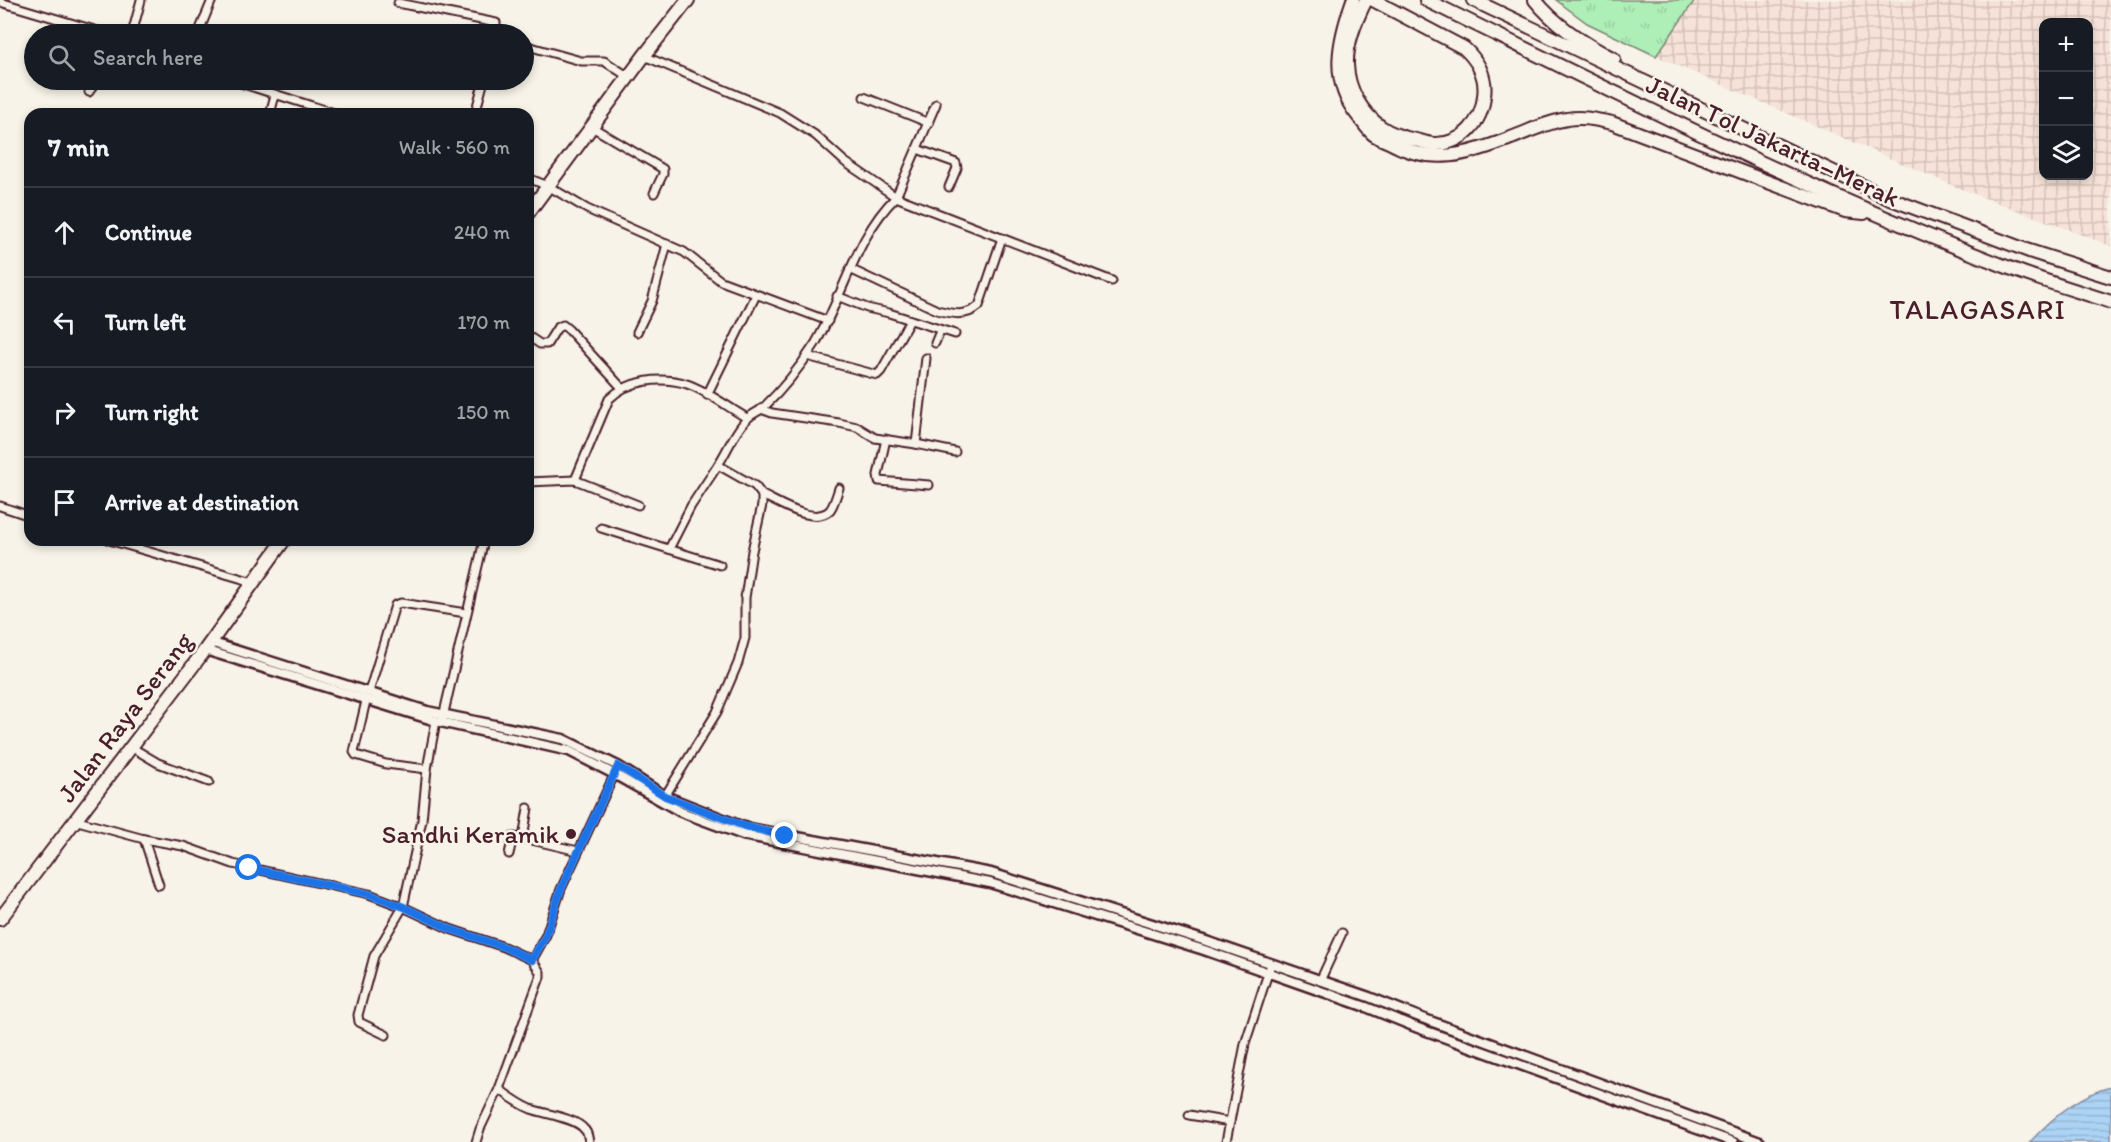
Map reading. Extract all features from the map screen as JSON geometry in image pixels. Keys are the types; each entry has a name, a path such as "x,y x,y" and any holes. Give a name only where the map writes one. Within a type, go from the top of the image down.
{"highway":[{"path":"534,205 688,0"},
{"name":"Jalan Tol Jakarta–Merak","path":"1426,0 1746,157 1877,215 2022,273 2111,302"},
{"name":"Jalan Tol Jakarta–Merak","path":"1473,0 1888,198 2029,251 2111,277"},
{"path":"1534,0 1548,16 1575,37 1609,57 1888,198"},
{"path":"1364,1 1343,28 1338,62 1341,86 1350,106 1372,133 1404,150 1431,157 1469,153 1544,124 1587,118 1612,123 1845,211 1877,215"},
{"path":"1364,1 1464,48 1473,57 1480,67 1485,88 1483,109 1472,129 1454,141 1434,144 1406,138 1382,127 1358,104 1350,84 1347,64 1352,31 1364,1"},
{"path":"2022,273 2029,251"},
{"name":"Jalan Raya Serang","path":"0,919 208,646 280,546"}],"street":[{"path":"135,24 141,0"},
{"path":"202,24 212,0"},
{"path":"0,2 74,24"},
{"path":"398,3 496,22 496,24"},
{"path":"534,48 581,61 604,61 629,77"},
{"path":"644,56 780,113 814,135 845,162 896,196 1112,281"},
{"path":"260,90 307,108"},
{"path":"477,108 481,90"},
{"path":"272,108 275,95"},
{"path":"864,97 929,123"},
{"path":"669,549 691,506 747,418 761,409 807,356 828,321 837,296 866,237 896,196 936,104"},
{"path":"592,127 663,169 654,193"},
{"path":"917,149 956,163 957,168 949,186"},
{"path":"534,180 587,209 667,244 695,259 721,281 828,321"},
{"path":"850,269 938,310 952,314 965,314 979,306 1002,238"},
{"path":"637,332 652,301 667,244"},
{"path":"707,395 756,295"},
{"path":"837,296 867,308 955,334"},
{"path":"807,356 877,375 881,372 910,320"},
{"path":"534,340 540,344 547,344 557,328 563,325 622,388"},
{"path":"935,343 940,331"},
{"path":"916,444 926,358"},
{"path":"575,480 609,399 622,388 640,382 672,381 688,384 747,418"},
{"path":"761,409 772,413 850,425 875,438 956,452"},
{"path":"886,440 878,475 879,481 929,485"},
{"path":"718,465 755,486 762,495 804,515 815,515 831,509 839,488"},
{"path":"534,482 575,480 638,505"},
{"path":"665,796 717,712 741,656 745,638 745,598 762,495"},
{"path":"0,506 24,514"},
{"path":"601,528 720,565"},
{"path":"130,546 254,582"},
{"path":"386,1035 359,1022 358,1015 374,956 404,907 422,820 427,769 483,546"},
{"path":"427,769 390,765 356,755 354,752 395,605 401,603 466,613"},
{"path":"208,646 441,719 543,739 616,770 665,796 744,826 991,873 1203,940 1418,1028 1733,1142"},
{"path":"131,747 158,763 209,782"},
{"path":"532,960 546,935 561,889 616,770"},
{"path":"616,770 681,812 743,835 990,883 1204,950 1320,981 1370,997 1760,1142"},
{"path":"523,838 528,808"},
{"path":"74,820 144,839 183,846 241,866 369,894 404,907 450,929 504,947 532,960 540,972 540,977 500,1089 476,1142"},
{"path":"509,854 513,837 578,851"},
{"path":"144,839 159,885"},
{"path":"1320,981 1342,933"},
{"path":"1226,1142 1245,1044 1270,969"},
{"path":"500,1089 515,1101 530,1108 583,1127 589,1142"},
{"path":"1189,1115 1230,1122"}],"shaded area":[{"path":"1695,0 2111,0 2111,246 1956,187 1656,56"}],"green space":[{"path":"1556,0 1695,0 1656,56 1587,23"}],"water":[{"path":"2111,1087 2111,1142 2030,1142 2077,1101"}],"place":[{"name":"Sandhi Keramik","path":"571,834"}],"district":[{"name":"TALAGASARI","path":"1978,309"}],"route":[{"path":"249,868 369,894 404,907 450,929 504,947 532,960 546,935 561,889 618,766 665,796 730,822 785,836"}]}
